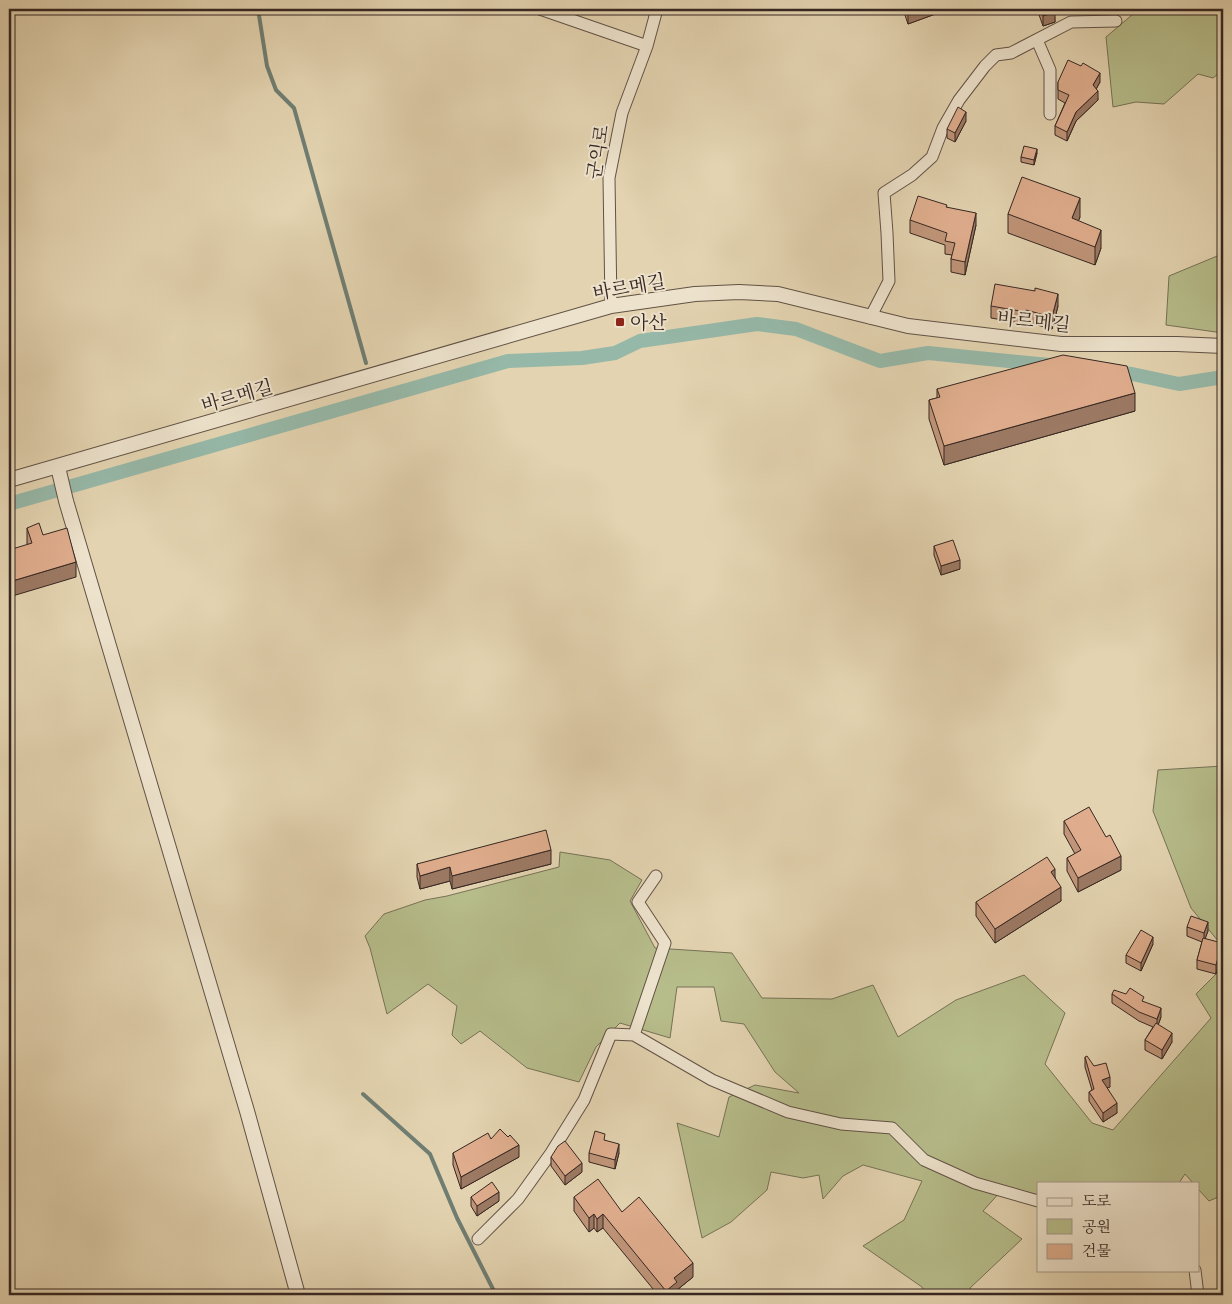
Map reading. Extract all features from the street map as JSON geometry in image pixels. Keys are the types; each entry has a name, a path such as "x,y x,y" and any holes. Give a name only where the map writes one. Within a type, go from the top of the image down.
{"street":[{"path":"540,9 647,46"},
{"name":"군익로","path":"611,306 608,178 622,113 647,46 657,9"},
{"path":"870,318 889,281 884,193 912,175 932,157 943,128 959,100 985,66 996,55 1011,53 1071,22 1116,20"},
{"path":"1037,40 1050,70 1050,114"},
{"name":"바르메길","path":"9,480 59,472 611,306 695,294 740,292 778,294 908,326 1061,344 1223,346"},
{"path":"59,472 247,1112 298,1295"},
{"path":"634,1035 664,943 638,902 656,876"},
{"path":"478,1239 518,1199 551,1153 584,1100 611,1034 634,1035 712,1080 788,1112 840,1124 892,1128 924,1160 975,1183 1037,1201"},
{"path":"1195,1272 1198,1295"}],"green space":[{"path":"1139,9 1223,9 1223,70 1213,78 1198,74 1164,104 1136,102 1113,107 1106,37"},
{"path":"1223,252 1223,333 1166,325 1169,276"},
{"path":"1223,766 1223,947 1191,908 1153,811 1158,770"},
{"path":"560,852 610,860 642,880 630,901 655,948 732,953 762,998 832,999 873,985 898,1037 956,1000 1024,975 1065,1013 1045,1064 1092,1123 1113,1130 1211,1018 1196,994 1223,967 1223,1195 1209,1201 1200,1191 1200,1182 1192,1182 1185,1174 1180,1182 1037,1182 1037,1195 1018,1190 1001,1191 983,1211 1022,1239 970,1288 974,1295 926,1295 922,1287 863,1246 904,1220 922,1181 863,1165 843,1176 823,1199 819,1175 803,1178 771,1172 767,1190 731,1222 702,1238 677,1123 719,1137 729,1097 755,1085 799,1093 775,1072 744,1024 721,1021 714,987 677,987 670,1038 620,1023 596,1047 579,1082 527,1068 480,1031 461,1044 452,1035 457,1006 428,984 387,1014 370,948 365,936 384,914 425,900 559,867"}],"building":[{"path":"1040,9 1054,9 1055,12 1043,16"},
{"path":"1068,60 1081,66 1083,63 1100,73 1093,85 1098,91 1076,112 1067,132 1055,126 1069,95 1058,90 1058,82"},
{"path":"958,107 966,112 955,133 947,129"},
{"path":"1024,146 1037,149 1034,160 1021,157"},
{"path":"1022,177 1080,198 1072,218 1101,230 1095,247 1008,214"},
{"path":"918,196 947,205 946,207 976,213 965,262 951,259 955,243 945,241 947,233 910,220"},
{"path":"995,284 1035,291 1035,288 1058,294 1052,317 1026,310 1026,312 991,306"},
{"path":"1063,355 1127,366 1135,393 944,446 929,400 940,397 937,389"},
{"path":"39,523 43,535 67,528 76,562 9,582 9,550 32,543 27,528"},
{"path":"953,540 960,560 941,566 934,546"},
{"path":"1089,807 1106,837 1110,835 1121,856 1078,878 1067,858 1081,850 1064,821"},
{"path":"546,830 551,850 452,876 450,867 420,876 417,864"},
{"path":"1047,857 1055,869 1051,872 1061,887 995,929 976,902"},
{"path":"1191,916 1208,922 1204,933 1187,927"},
{"path":"1141,930 1153,937 1141,963 1126,955"},
{"path":"1203,938 1222,943 1216,965 1197,960"},
{"path":"1130,988 1144,997 1142,1001 1161,1008 1157,1019 1139,1012 1112,994 1114,990 1126,994"},
{"path":"1156,1023 1172,1033 1162,1050 1145,1040"},
{"path":"1087,1056 1094,1066 1106,1063 1110,1077 1102,1080 1117,1103 1103,1113 1089,1092 1094,1089 1085,1057"},
{"path":"500,1129 508,1137 510,1135 519,1145 461,1177 453,1153 488,1133 491,1139"},
{"path":"595,1131 605,1134 604,1140 619,1144 615,1160 589,1153"},
{"path":"565,1141 582,1163 565,1176 551,1157 558,1146"},
{"path":"598,1179 622,1212 639,1197 693,1263 674,1278 677,1282 666,1291 603,1214 597,1219 594,1214 589,1218 574,1197"},
{"path":"492,1182 499,1192 477,1206 471,1197"}],"waterway":[{"path":"258,9 267,66 276,90 294,108 366,363"},
{"path":"9,504 508,361 582,358 615,353 640,341 757,324 796,329 880,361 928,353 1049,365"},
{"path":"1111,372 1132,374 1179,384 1223,377"},
{"path":"363,1094 430,1154 457,1218 496,1295"}],"place":[{"name":"아산","path":"620,322"}]}
